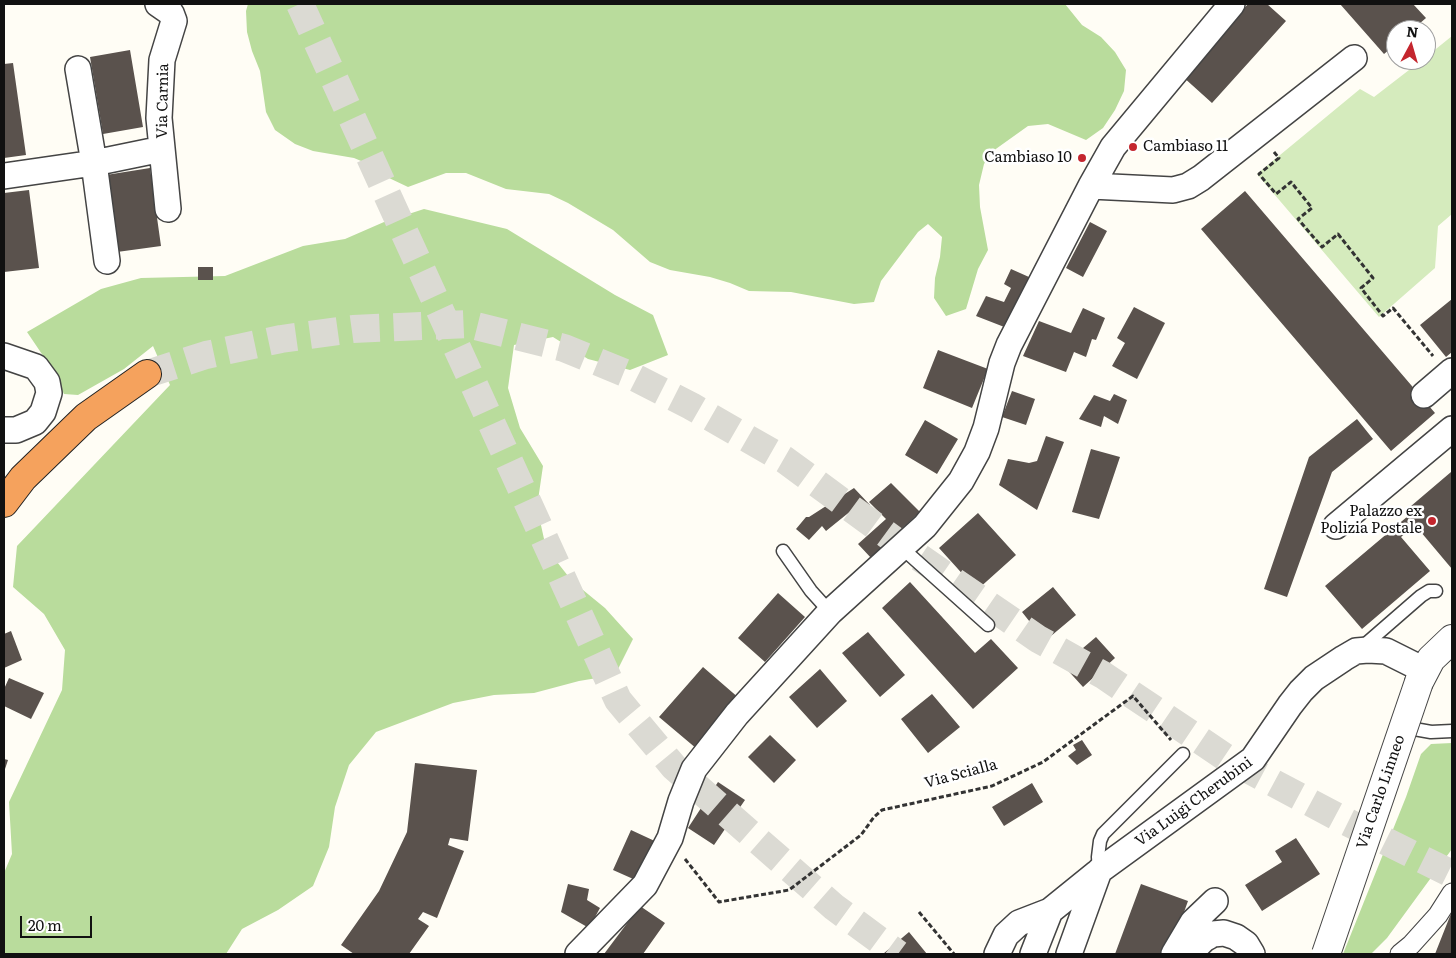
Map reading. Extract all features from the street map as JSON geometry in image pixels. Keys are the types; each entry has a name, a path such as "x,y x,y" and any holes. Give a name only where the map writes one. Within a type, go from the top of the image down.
{"highway":[{"path":"4,503 23,478 86,417 147,374"}],"street":[{"name":"Via Carnia","path":"158,4 170,13 174,21 162,60 159,118 168,209"},
{"path":"578,954 645,885 670,838 681,801 694,769 738,714 830,612 925,526 962,481 970,468 986,428 1002,363 1009,345 1091,186 1114,147 1232,4"},
{"path":"1091,186 1173,190 1188,186 1259,134 1354,58"},
{"path":"78,69 94,163 107,261"},
{"name":"Via Carnia","path":"4,176 94,163 162,149"},
{"path":"4,356 36,367 47,382 48,393 43,412 35,422 16,430 4,430"},
{"path":"1428,392 1452,371"},
{"path":"1336,526 1452,429"},
{"name":"Via Carlo Linneo","path":"1326,954 1403,726 1422,676 1431,659 1452,639"},
{"name":"Via Luigi Cherubini","path":"997,954 1006,936 1019,923 1050,911 1099,871 1253,759 1301,691 1320,674 1356,652 1368,650 1386,651 1422,676"},
{"path":"1069,954 1099,871"},
{"path":"1400,954 1411,945 1438,915 1452,893"},
{"path":"1174,954 1193,922 1215,901"},
{"name":"Via Luigi Cherubini","path":"1033,954 1050,911"},
{"path":"1189,954 1204,939 1213,934 1224,933 1236,937 1246,944 1252,954"}],"lane":[{"path":"902,548 988,625"},
{"path":"783,551 811,591 830,612"},
{"path":"1356,652 1421,596 1429,591 1436,591"},
{"path":"1403,726 1430,732 1452,731"},
{"path":"1099,871 1098,857 1103,834 1183,754"}],"path":[{"path":"1259,134 1279,158 1259,174 1276,194 1291,182 1312,208 1298,219 1322,247 1338,234 1373,278 1360,288 1383,316 1393,308 1434,358 1417,372 1428,392"},
{"name":"Via Scialla","path":"670,838 718,902 789,890 861,835 874,817 882,810 992,786 1043,762 1133,696 1183,754"},
{"path":"919,912 954,954"}],"green space":[{"path":"248,4 1065,4 1082,25 1101,37 1115,52 1126,70 1124,91 1115,110 1103,128 1086,140 1048,124 1028,126 993,151 984,164 979,185 980,207 988,250 978,269 966,309 946,316 934,298 935,278 942,237 928,224 918,232 881,281 874,302 854,304 791,292 749,291 710,277 670,270 650,262 613,230 549,194 506,189 466,173 446,173 408,187 389,178 373,166 354,158 313,151 295,144 275,130 266,112 260,71 247,32 246,11"},
{"path":"1452,36 1452,214 1438,226 1435,268 1379,317 1257,174 1360,89 1374,97 1409,70 1436,70 1436,49"},
{"path":"424,209 507,229 615,295 653,315 668,355 630,370 588,359 553,337 514,345 508,388 520,428 543,466 537,507 546,548 572,581 605,608 633,639 615,675 579,681 534,693 494,695 453,703 376,732 349,765 335,807 329,847 313,886 278,910 242,929 226,954 4,954 4,873 12,854 9,802 62,690 65,650 44,614 13,587 17,546 170,385 153,346 124,369 78,395 64,394 50,366 27,332 101,289 141,278 225,276 303,246 345,239 384,222"},
{"path":"1452,743 1452,849 1387,938 1371,954 1343,954 1406,797 1421,754 1431,744"}],"building":[{"path":"1248,4 1267,4 1286,21 1212,103 1182,76"},
{"path":"1340,4 1413,4 1426,18 1424,20 1386,20 1386,52 1384,54"},
{"path":"130,50 143,127 103,134 90,57"},
{"path":"13,63 26,155 4,158 4,64"},
{"path":"150,168 161,246 117,252 106,175"},
{"path":"29,190 39,268 4,272 4,193"},
{"path":"1245,191 1435,413 1391,451 1201,229"},
{"path":"1090,222 1107,231 1083,277 1066,268"},
{"path":"198,267 213,267 213,280 198,280"},
{"path":"1011,269 1038,281 1012,330 976,316 986,296 1004,302 1011,288 1004,284"},
{"path":"1452,299 1452,352 1446,357 1420,325"},
{"path":"1134,307 1165,323 1137,379 1112,366 1125,343 1117,338"},
{"path":"1083,308 1105,318 1096,340 1092,339 1086,357 1074,352 1066,372 1023,356 1039,321 1071,333"},
{"path":"938,350 988,369 972,408 923,388"},
{"path":"1012,391 1035,399 1026,425 1002,417"},
{"path":"1114,394 1127,400 1118,424 1104,416 1101,427 1079,419 1094,395 1110,401"},
{"path":"1357,419 1373,439 1332,472 1287,597 1264,589 1309,457"},
{"path":"925,420 958,439 937,474 905,455"},
{"path":"1046,436 1064,442 1037,510 999,485 1008,459 1029,463 1037,461"},
{"path":"1091,449 1120,457 1099,519 1072,512"},
{"path":"1451,472 1452,569 1415,525 1401,537 1430,571 1362,629 1325,586 1408,516 1404,512"},
{"path":"891,483 920,512 872,559 858,544 886,519 869,502"},
{"path":"854,488 870,505 859,516 852,510 826,531 822,526 809,540 796,529 806,517 809,517"},
{"path":"978,513 1016,555 977,590 939,548"},
{"path":"910,582 975,653 991,639 1018,668 973,709 882,608"},
{"path":"1053,587 1076,615 1045,641 1022,612"},
{"path":"778,593 805,617 765,662 738,638"},
{"path":"11,631 22,660 4,668 4,634"},
{"path":"868,632 905,675 880,697 842,653"},
{"path":"1096,637 1115,658 1083,687 1063,665"},
{"path":"703,667 740,699 697,749 659,717"},
{"path":"820,669 847,701 817,728 789,697"},
{"path":"9,678 44,693 31,719 4,706 4,689"},
{"path":"932,694 960,727 928,753 901,719"},
{"path":"770,735 796,760 774,783 748,757"},
{"path":"1082,740 1092,755 1077,765 1068,756 1076,750 1073,745"},
{"path":"4,759 8,760 4,772"},
{"path":"415,763 477,770 468,841 450,838 448,845 464,851 437,918 423,912 418,919 429,926 409,954 354,954 341,945 379,891 407,832"},
{"path":"718,782 745,800 714,845 688,828"},
{"path":"1032,783 1043,802 1004,826 992,807"},
{"path":"631,830 659,843 640,882 613,870"},
{"path":"1296,838 1320,874 1262,911 1245,885 1282,862 1275,851"},
{"path":"568,884 589,889 587,900 600,908 589,928 561,912"},
{"path":"1141,884 1188,901 1169,954 1115,954"},
{"path":"640,906 665,923 643,954 604,954"},
{"path":"1452,911 1452,954 1435,954"},
{"path":"909,932 927,954 883,954"}],"tunnel":[{"path":"300,4 618,700 674,767 834,907 898,954"},
{"path":"147,374 206,355 281,339 353,329 468,324 564,348 630,375 691,406 785,460 897,542 1038,639 1103,675 1225,757 1343,820 1452,874"}],"place":[{"name":"Cambiaso 11","path":"1133,147"},
{"name":"Cambiaso 10","path":"1082,158"},
{"name":"Palazzo ex Polizia Postale","path":"1432,521"}]}
